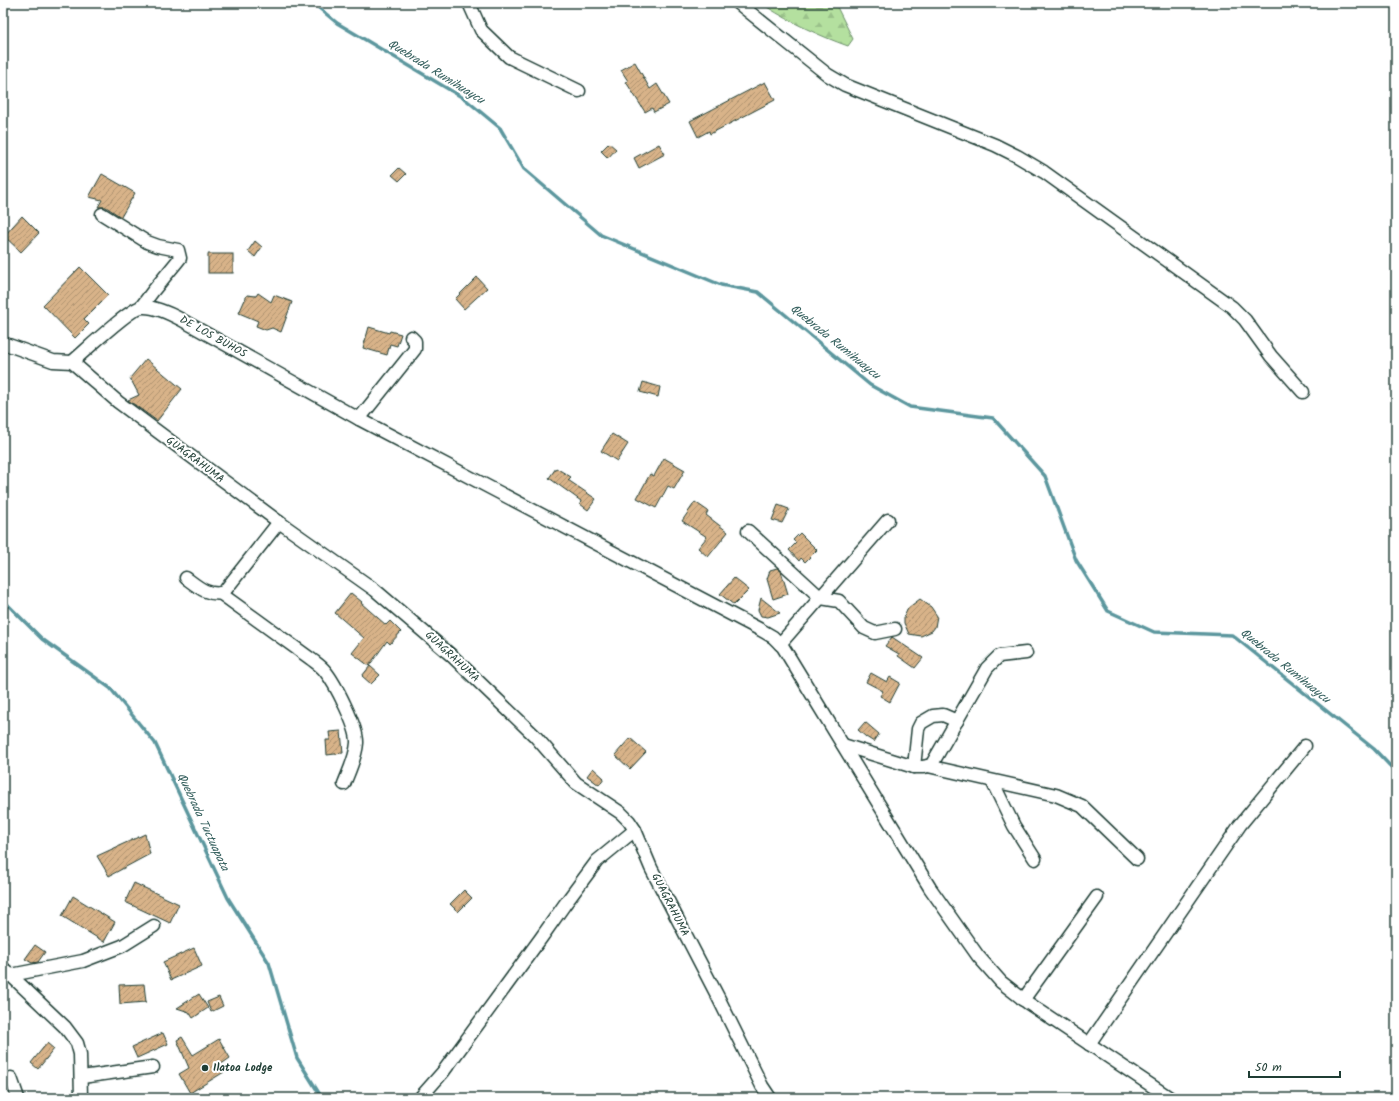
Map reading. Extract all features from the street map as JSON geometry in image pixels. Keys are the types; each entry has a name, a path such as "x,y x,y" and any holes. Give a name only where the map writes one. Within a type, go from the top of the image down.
{"street":[{"path":"469,3 481,30 509,58 579,91"},
{"path":"738,3 828,75 844,85 995,145 1044,172 1232,307 1244,320 1271,356 1303,392"},
{"path":"3,343 53,361 72,362 130,313 141,307 180,258 178,250 147,242 102,214"},
{"name":"DE LOS BUHOS","path":"141,307 164,311 182,320 359,419 773,637 783,647 930,888 978,956 1001,982 1023,1000 1170,1098"},
{"path":"359,419 415,349 415,341 411,337"},
{"name":"GUAGRAHUMA","path":"72,362 118,402 279,522 375,590 452,656 535,736 576,783 621,813 629,821 636,830 651,868 762,1086 770,1098"},
{"path":"780,644 888,520"},
{"path":"186,578 205,592 215,594 223,593 279,522"},
{"path":"748,531 821,598 839,601 864,628 875,633 895,629"},
{"path":"220,593 311,659 324,670 333,682 349,715 357,738 356,750 344,784"},
{"path":"928,766 932,764 987,668 999,656 1026,653"},
{"path":"914,767 918,729 921,723 932,716 943,716 957,721"},
{"path":"843,745 914,767 928,766 1056,795 1082,806 1137,859"},
{"path":"1089,1044 1240,825 1305,746"},
{"path":"992,781 1014,826 1035,859"},
{"path":"420,1098 443,1072 597,861 636,830"},
{"path":"1023,1000 1097,897"},
{"path":"7,972 83,961 122,946 154,926"},
{"path":"7,972 71,1034 77,1043 80,1054 82,1077 81,1098"},
{"path":"82,1077 153,1067"},
{"path":"11,1078 18,1098"}],"green space":[{"path":"765,3 835,3 853,39 848,46 827,38 786,18 767,7"}],"building":[{"path":"635,62 650,89 657,84 669,104 654,112 652,108 645,112 626,82 628,81 621,70"},
{"path":"765,82 775,100 710,134 709,131 698,137 690,121"},
{"path":"609,143 616,149 608,158 601,151"},
{"path":"659,144 665,154 639,168 634,158"},
{"path":"399,168 406,174 399,181 392,175"},
{"path":"102,174 135,193 121,217 106,207 98,207 102,200 89,197"},
{"path":"22,216 39,233 21,252 4,236"},
{"path":"255,241 262,247 255,257 248,251"},
{"path":"208,254 233,254 233,273 208,273"},
{"path":"80,267 108,295 84,319 89,324 75,338 43,305"},
{"path":"477,277 487,288 464,309 455,299"},
{"path":"258,293 271,302 274,295 292,302 281,332 272,328 266,330 256,326 258,321 239,313 247,295 256,296"},
{"path":"369,327 389,333 390,331 401,334 397,346 390,344 387,355 363,348"},
{"path":"146,359 182,389 157,421 128,400 139,395 130,378"},
{"path":"643,382 660,387 658,397 640,392"},
{"path":"612,434 628,444 617,461 601,451"},
{"path":"664,458 685,470 674,489 668,486 656,508 637,498 650,474 654,476"},
{"path":"556,468 571,477 568,480 596,499 588,510 580,504 581,501 549,478"},
{"path":"695,502 708,511 706,515 728,532 708,557 698,548 707,537 682,521"},
{"path":"778,505 789,509 782,523 772,520"},
{"path":"800,533 817,550 805,562 801,558 799,561 789,550 796,543 793,540"},
{"path":"777,568 781,571 788,594 773,599 767,579 770,570"},
{"path":"734,578 749,590 734,605 720,594"},
{"path":"351,593 386,625 390,621 401,632 390,644 387,641 369,666 352,653 364,638 335,613"},
{"path":"761,598 780,613 768,617 761,616 758,610"},
{"path":"920,599 931,607 937,616 935,627 932,631 921,636 909,634 904,623 904,617 908,608"},
{"path":"892,637 923,658 915,668 898,656 899,654 885,646"},
{"path":"370,666 380,675 371,684 362,676"},
{"path":"871,673 887,682 890,677 900,683 890,702 880,696 883,691 866,682"},
{"path":"865,722 879,734 874,742 858,730"},
{"path":"341,731 343,753 327,755 326,740 330,740 329,732"},
{"path":"630,738 646,752 630,769 615,755"},
{"path":"593,768 604,778 599,785 587,776"},
{"path":"145,834 150,854 109,876 97,856"},
{"path":"134,883 179,904 170,923 125,902"},
{"path":"464,890 472,898 458,912 450,904"},
{"path":"73,896 115,922 104,942 62,916"},
{"path":"35,945 45,952 38,962 32,963 25,959"},
{"path":"194,948 202,966 171,980 163,962"},
{"path":"144,984 146,1002 120,1004 119,985"},
{"path":"199,994 208,1008 193,1018 189,1012 177,1008"},
{"path":"219,997 223,1006 211,1012 207,1002"},
{"path":"163,1033 168,1044 137,1058 132,1047"},
{"name":"Ilatoa Lodge","path":"182,1037 193,1055 219,1039 230,1058 220,1065 224,1072 190,1093 179,1074 189,1068 177,1040"},
{"path":"47,1043 54,1049 38,1069 31,1063"}],"waterway":[{"name":"Quebrada Rumihuaycu","path":"313,3 337,23 465,99 500,128 524,169 601,235 721,285 758,292 870,385 910,407 993,418 1045,476 1076,560 1108,611 1154,632 1232,635 1374,749 1396,772"},
{"name":"Quebrada Tuctuapata","path":"3,600 42,639 110,688 155,743 228,898 269,963 297,1058 322,1098"}],"place":[{"name":"Ilatoa Lodge","path":"205,1068"}]}
